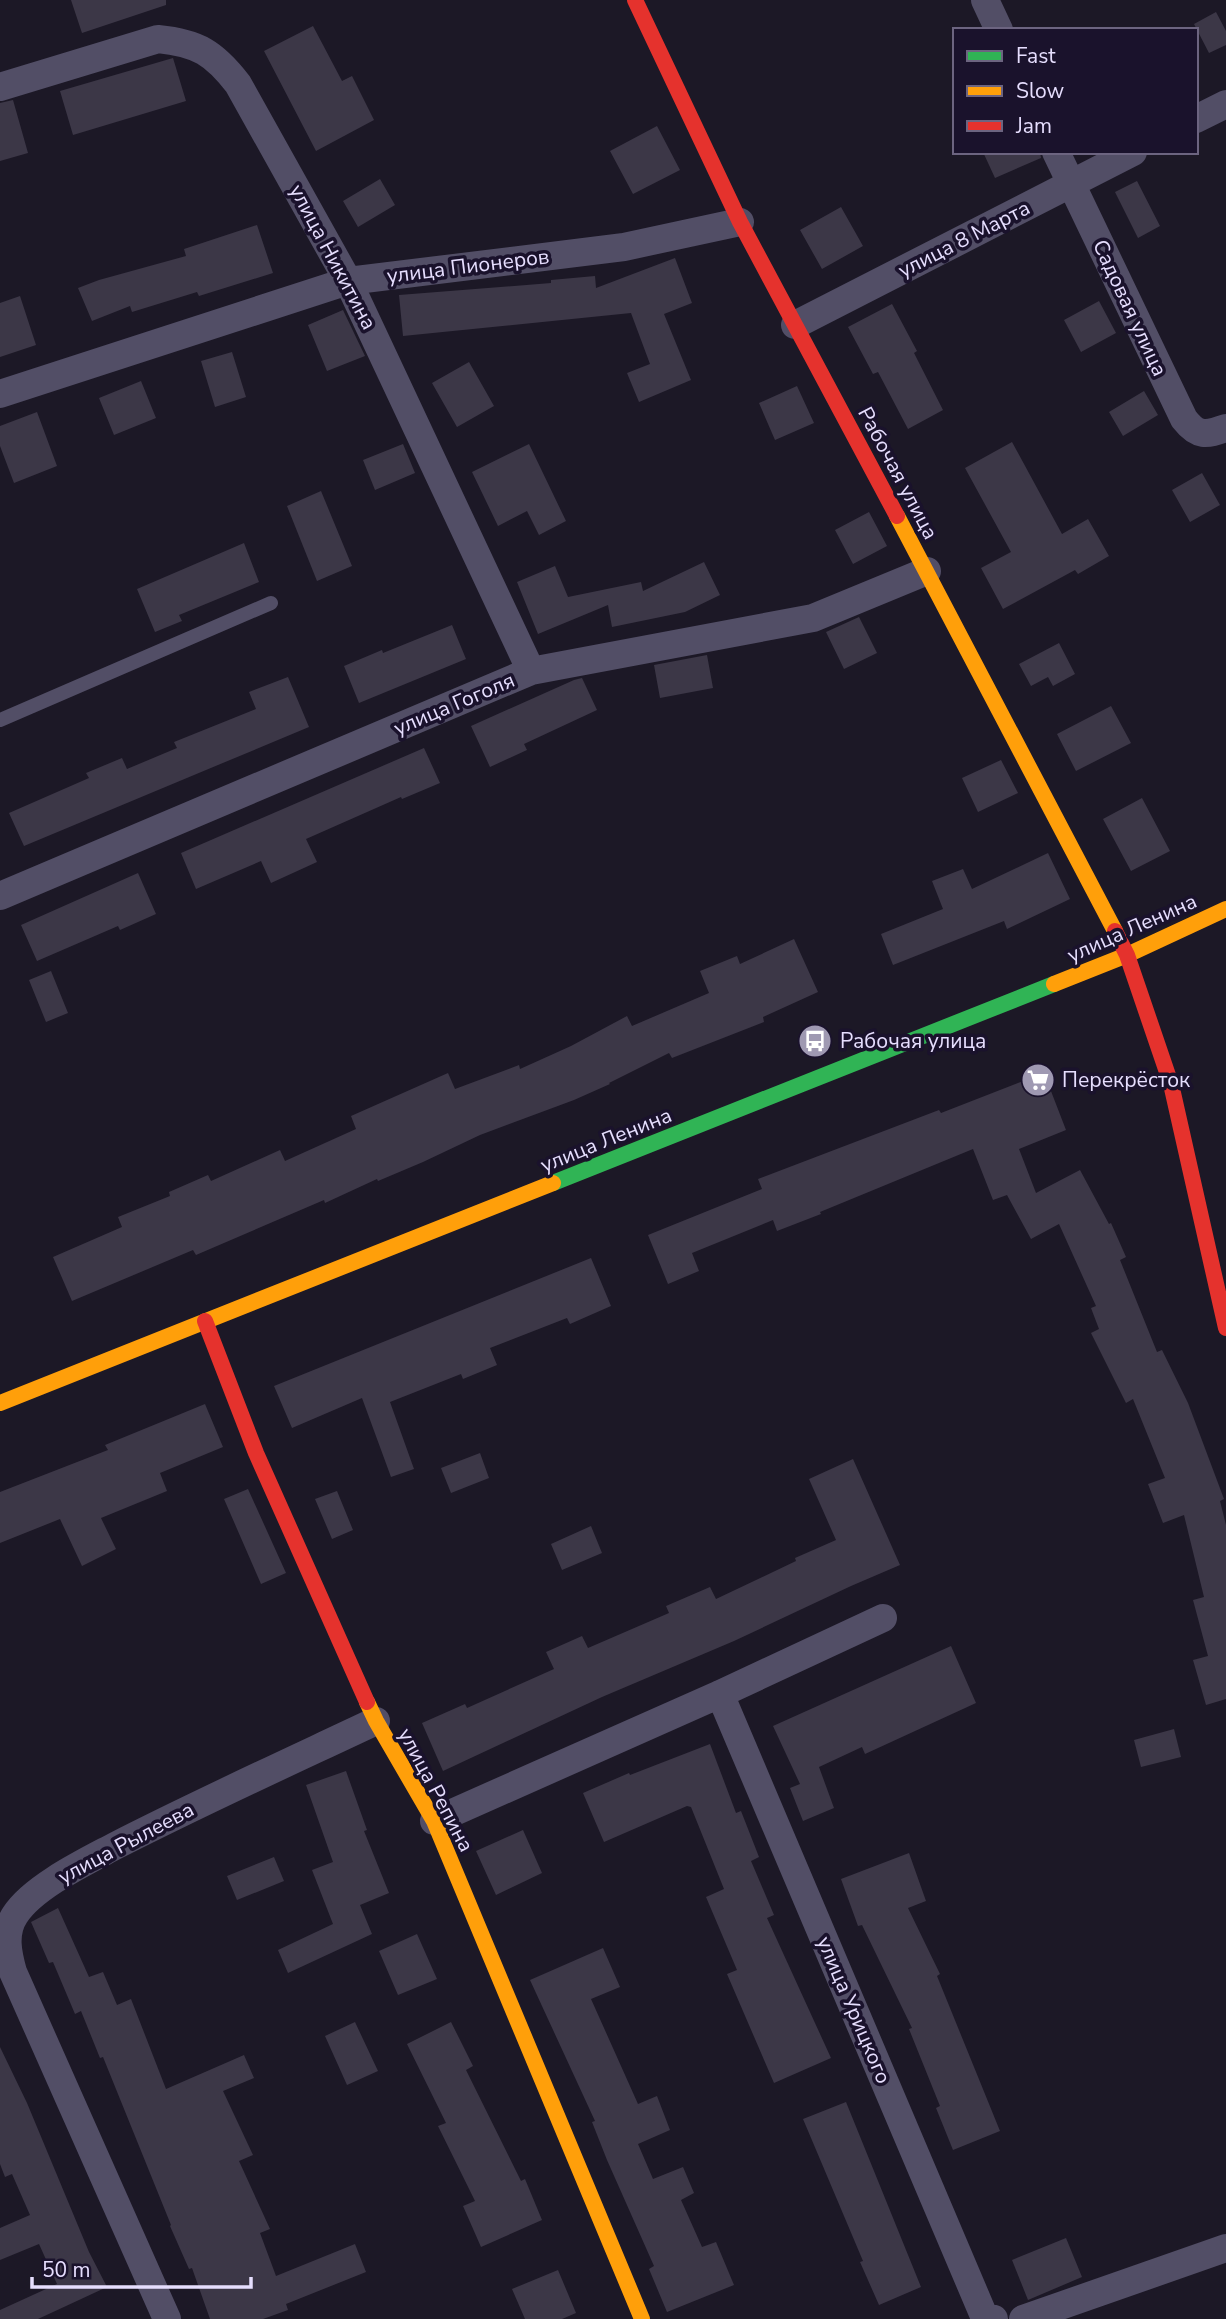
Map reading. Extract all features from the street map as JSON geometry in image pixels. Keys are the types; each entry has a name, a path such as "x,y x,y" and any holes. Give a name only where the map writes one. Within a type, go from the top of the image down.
{"street":[{"name":"Рабочая улица","path":"635,0 740,222 928,571 1127,955 1171,1084 1226,1328"},
{"path":"985,0 998,28"},
{"name":"улица Никитина","path":"0,87 158,39 183,42 202,49 221,62 238,84 348,281 531,671"},
{"path":"1198,118 1226,104"},
{"name":"Садовая улица","path":"1057,154 1184,419 1199,433 1212,433 1226,428"},
{"name":"улица 8 Марта","path":"795,325 1129,154"},
{"name":"улица Пионеров","path":"0,394 348,281 624,247 740,222"},
{"name":"улица Гоголя","path":"0,897 531,671 813,618 928,571"},
{"name":"улица Ленина","path":"0,1403 1127,955 1226,909"},
{"name":"улица Репина","path":"205,1321 256,1453 376,1721 434,1821 642,2319"},
{"path":"434,1821 720,1694 883,1618"},
{"name":"улица Урицкого","path":"720,1694 987,2318"},
{"name":"улица Рылеева","path":"167,2319 13,1972 6,1945 14,1916 38,1892 76,1867 158,1824 376,1721"},
{"path":"1023,2319 1226,2248"}],"lane":[{"path":"0,720 271,603"}],"building":[{"path":"71,0 166,0 166,5 82,33"},
{"path":"1216,12 1226,31 1226,45 1209,53 1194,24"},
{"path":"313,26 342,81 352,76 374,120 316,151 264,51"},
{"path":"173,58 186,101 73,135 60,91"},
{"path":"13,100 28,153 0,161 0,103"},
{"path":"657,126 680,170 633,194 610,151"},
{"path":"984,154 1040,154 1041,158 995,178"},
{"path":"380,179 395,205 358,227 343,201"},
{"path":"1137,181 1160,226 1138,238 1115,192"},
{"path":"841,207 863,246 822,269 800,230"},
{"path":"257,225 273,273 199,296 197,292 132,312 130,306 92,321 78,288 186,256 184,249"},
{"path":"675,258 692,303 664,314 691,380 639,402 627,373 650,364 631,313 403,336 399,295 551,283 551,280 595,276 596,288"},
{"path":"20,296 36,345 0,357 0,303"},
{"path":"1099,301 1116,333 1081,352 1064,320"},
{"path":"892,304 917,351 914,353 943,410 908,429 878,372 873,374 848,327"},
{"path":"343,310 365,356 327,371 308,325"},
{"path":"232,352 246,397 215,407 201,361"},
{"path":"469,362 494,406 457,427 432,383"},
{"path":"141,381 156,418 114,435 99,398"},
{"path":"797,386 814,423 775,440 759,403"},
{"path":"1144,391 1158,415 1123,436 1109,412"},
{"path":"37,412 57,466 14,483 0,446 0,426"},
{"path":"1012,442 1062,534 1088,519 1109,556 1078,574 1075,570 1003,609 981,568 1011,552 965,468"},
{"path":"403,444 415,473 375,490 363,460"},
{"path":"529,444 566,521 539,535 527,511 498,526 472,472"},
{"path":"1202,473 1220,505 1190,522 1172,490"},
{"path":"321,491 352,566 317,581 287,506"},
{"path":"869,512 887,546 853,564 835,530"},
{"path":"244,543 259,582 179,615 182,621 155,632 137,589"},
{"path":"704,562 720,595 685,612 612,627 608,605 538,634 517,582 555,566 568,597 641,582 643,591"},
{"path":"859,617 877,653 844,669 826,632"},
{"path":"452,625 466,659 359,703 344,666"},
{"path":"1059,643 1075,674 1053,686 1048,677 1031,686 1019,664"},
{"path":"707,655 713,688 660,698 654,665"},
{"path":"288,677 309,727 24,846 9,813 89,778 86,773 122,758 127,769 177,748 174,742 256,709 249,692"},
{"path":"582,678 597,710 524,744 527,750 490,767 471,726"},
{"path":"1111,706 1131,743 1076,771 1057,734"},
{"path":"424,748 440,783 402,799 401,797 306,839 317,862 271,883 261,861 196,889 181,853"},
{"path":"1001,760 1018,793 978,812 962,778"},
{"path":"1142,798 1170,851 1131,871 1103,819"},
{"path":"1048,853 1070,899 1007,929 1004,921 893,965 881,934 943,909 932,881 963,869 972,889"},
{"path":"138,873 156,914 120,930 118,926 37,961 21,925"},
{"path":"794,939 818,992 763,1017 764,1022 672,1058 669,1053 574,1100 480,1135 423,1162 325,1203 324,1200 196,1255 193,1250 72,1301 53,1257 122,1227 118,1217 170,1196 169,1192 208,1175 211,1181 280,1150 285,1161 356,1129 351,1116 448,1073 455,1089 519,1065 520,1069 627,1016 632,1026 709,993 700,971 737,956 740,964"},
{"path":"51,971 68,1013 46,1022 29,980"},
{"path":"1044,1073 1066,1130 1019,1149 1036,1193 1080,1170 1109,1224 1111,1223 1126,1257 1120,1260 1157,1352 1162,1350 1188,1403 1224,1499 1220,1501 1226,1525 1226,1699 1206,1705 1193,1660 1208,1656 1193,1600 1204,1597 1184,1515 1163,1523 1148,1484 1165,1478 1133,1399 1126,1403 1091,1333 1099,1329 1091,1308 1096,1306 1059,1224 1031,1239 1007,1195 993,1200 973,1149 777,1231 773,1220 692,1253 699,1271 668,1284 648,1235 762,1189 758,1179"},
{"path":"591,1258 611,1306 570,1324 567,1318 490,1348 497,1365 463,1379 461,1374 390,1402 414,1469 391,1477 362,1398 292,1428 274,1386"},
{"path":"205,1404 223,1447 160,1473 167,1491 101,1518 116,1549 82,1566 60,1519 0,1543 0,1492 108,1450 105,1445"},
{"path":"480,1453 489,1478 451,1493 441,1468"},
{"path":"853,1459 900,1565 734,1641 602,1697 443,1771 422,1723 465,1704 467,1708 554,1669 546,1652 582,1636 588,1648 669,1613 666,1606 710,1587 716,1599 836,1540 809,1479"},
{"path":"248,1489 286,1573 261,1584 224,1499"},
{"path":"337,1491 353,1530 332,1539 315,1499"},
{"path":"591,1526 602,1553 562,1570 551,1544"},
{"path":"951,1646 976,1703 865,1754 862,1747 819,1767 834,1808 803,1821 790,1788 800,1784 773,1726"},
{"path":"1174,1729 1181,1757 1141,1767 1134,1740"},
{"path":"710,1744 736,1813 741,1811 759,1857 751,1861 774,1915 767,1918 831,2058 774,2083 727,1974 737,1970 706,1897 724,1889 691,1807 687,1806 604,1842 583,1793 629,1773 630,1775"},
{"path":"346,1771 367,1830 364,1831 389,1893 360,1905 372,1934 288,1973 278,1950 333,1924 312,1870 333,1862 306,1785"},
{"path":"523,1830 542,1873 496,1895 476,1851"},
{"path":"909,1853 926,1901 908,1908 940,1974 937,1976 1000,2131 953,2150 936,2108 940,2106 909,2029 912,2028 862,1925 858,1926 841,1879"},
{"path":"274,1857 284,1881 237,1900 227,1876"},
{"path":"58,1908 89,1977 103,1972 117,2005 131,1999 166,2089 244,2055 254,2078 223,2091 253,2155 239,2161 270,2229 260,2233 276,2276 355,2244 366,2272 286,2304 288,2310 263,2319 210,2319 192,2268 189,2269 170,2226 103,2057 100,2058 81,2011 75,2014 53,1962 49,1963 31,1922"},
{"path":"417,1934 437,1979 398,1995 379,1951"},
{"path":"603,1948 620,1987 591,1999 638,2104 657,2096 670,2130 638,2144 653,2179 683,2167 694,2193 681,2200 702,2247 716,2242 734,2285 667,2312 649,2269 654,2266 607,2160 592,2122 595,2121 530,1980"},
{"path":"355,2022 378,2071 347,2085 325,2036"},
{"path":"451,2022 473,2066 466,2070 521,2181 525,2179 542,2220 481,2247 463,2206 475,2201 438,2126 446,2123 407,2044"},
{"path":"0,2047 27,2103 89,2252 107,2287 38,2319 0,2319 0,2310 57,2284 39,2244 0,2260 0,2228 30,2215 12,2174 5,2177 0,2164"},
{"path":"846,2102 921,2287 879,2305 803,2119"},
{"path":"1066,2238 1082,2277 1028,2300 1012,2260"},
{"path":"558,2270 576,2313 562,2319 525,2319 512,2289"}],"traffic: fast":[{"path":"553,1183 1054,984"}],"traffic: slow":[{"path":"897,516 1115,931"},
{"path":"1054,984 1127,955 1226,909"},
{"path":"0,1403 553,1183"},
{"path":"367,1702 434,1821 642,2319"}],"traffic: jam":[{"path":"635,0 740,222 897,516"},
{"path":"1115,931 1127,955 1171,1084 1226,1328"},
{"path":"205,1321 256,1453 367,1702"}],"place":[{"name":"Рабочая улица","path":"815,1041"},
{"name":"Перекрёсток","path":"1038,1080"}]}
